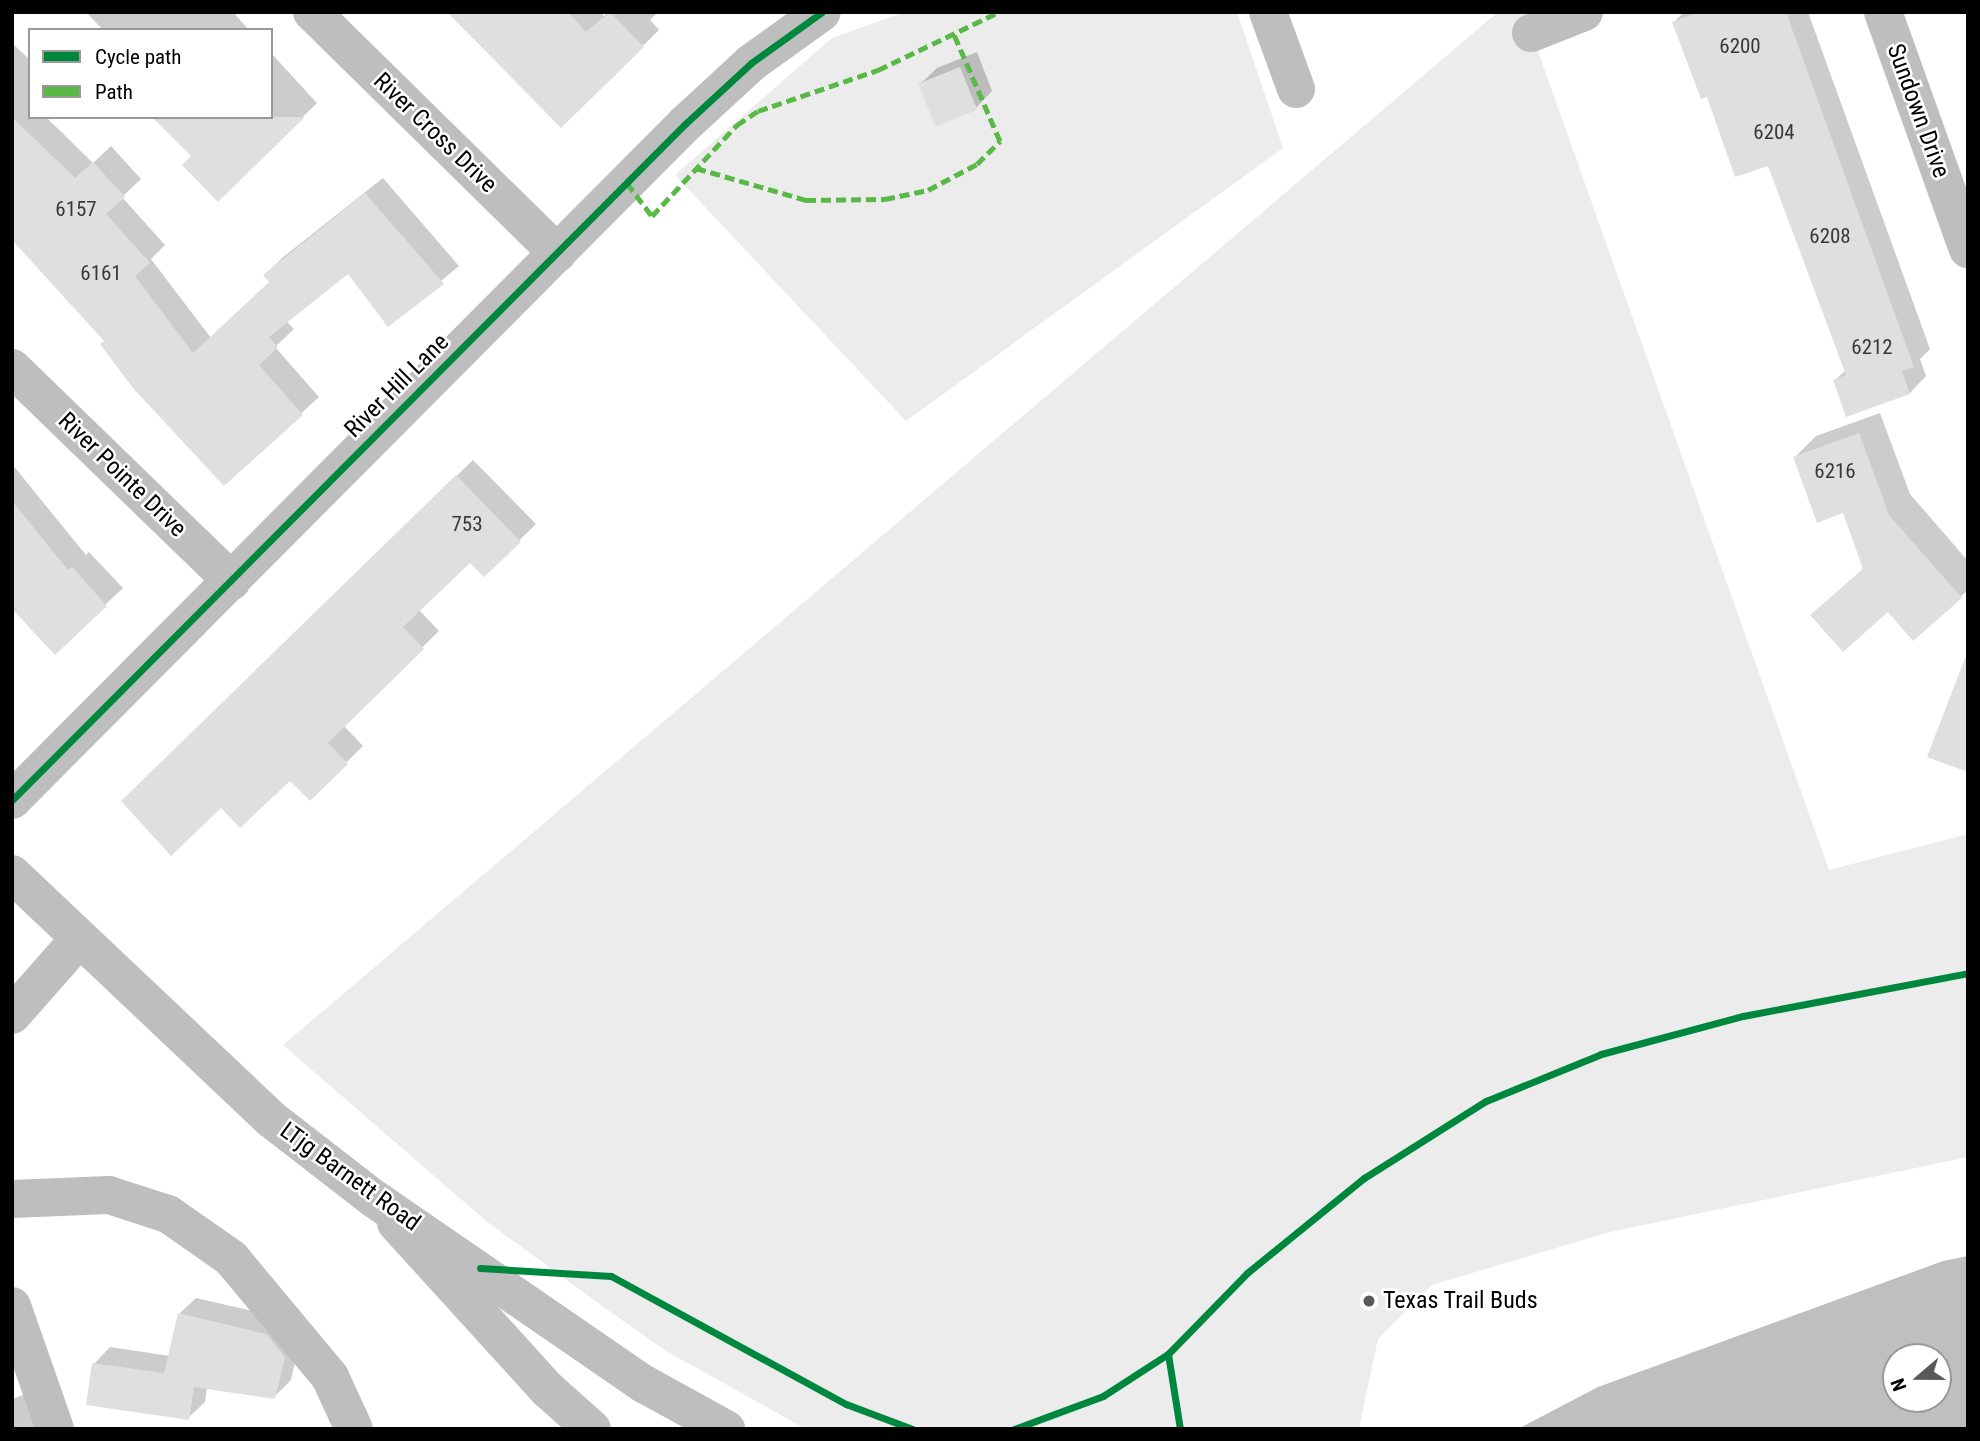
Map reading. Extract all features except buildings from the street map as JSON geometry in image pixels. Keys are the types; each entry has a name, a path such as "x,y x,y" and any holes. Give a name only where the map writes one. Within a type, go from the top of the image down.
{"street":[{"name":"River Cross Drive","path":"312,12 557,253"},
{"name":"River Hill Lane","path":"12,800 557,253 751,63 821,12"},
{"path":"1268,12 1296,89"},
{"path":"1531,33 1584,12"},
{"name":"Sundown Drive","path":"1883,12 1968,249"},
{"name":"River Pointe Drive","path":"12,368 232,581"},
{"name":"LTjg Barnett Road","path":"12,874 271,1119 373,1198 644,1384 726,1429"},
{"path":"12,1015 79,939"},
{"path":"12,1199 109,1195 168,1214 231,1258 330,1377 354,1429"},
{"path":"373,1198 547,1389 592,1429"},
{"path":"12,1306 55,1429"}],"shaded area":[{"path":"905,12 1237,12 1283,148 906,421 675,175 832,38"},
{"path":"1498,12 1524,12 1829,870 1968,834 1968,1157 1610,1232 1432,1285 1378,1339 1359,1429 806,1429 666,1351 486,1221 283,1045"},
{"path":"1968,1256 1968,1429 1518,1429 1598,1387 1943,1261"}],"marked path":[{"path":"627,183 652,216 737,125 758,111 878,70 999,12"},
{"path":"696,168 806,200 885,199 928,190 977,164 1000,141 954,34"}],"cycle path":[{"path":"12,800 685,124 751,63 822,12"},
{"path":"1180,1429 1168,1354 1247,1273 1364,1178 1486,1101 1601,1054 1743,1016 1968,973"},
{"path":"480,1268 611,1276 846,1404 912,1429"},
{"path":"1014,1429 1103,1396 1168,1354"}],"place":[{"name":"Texas Trail Buds","path":"1369,1301"}]}
